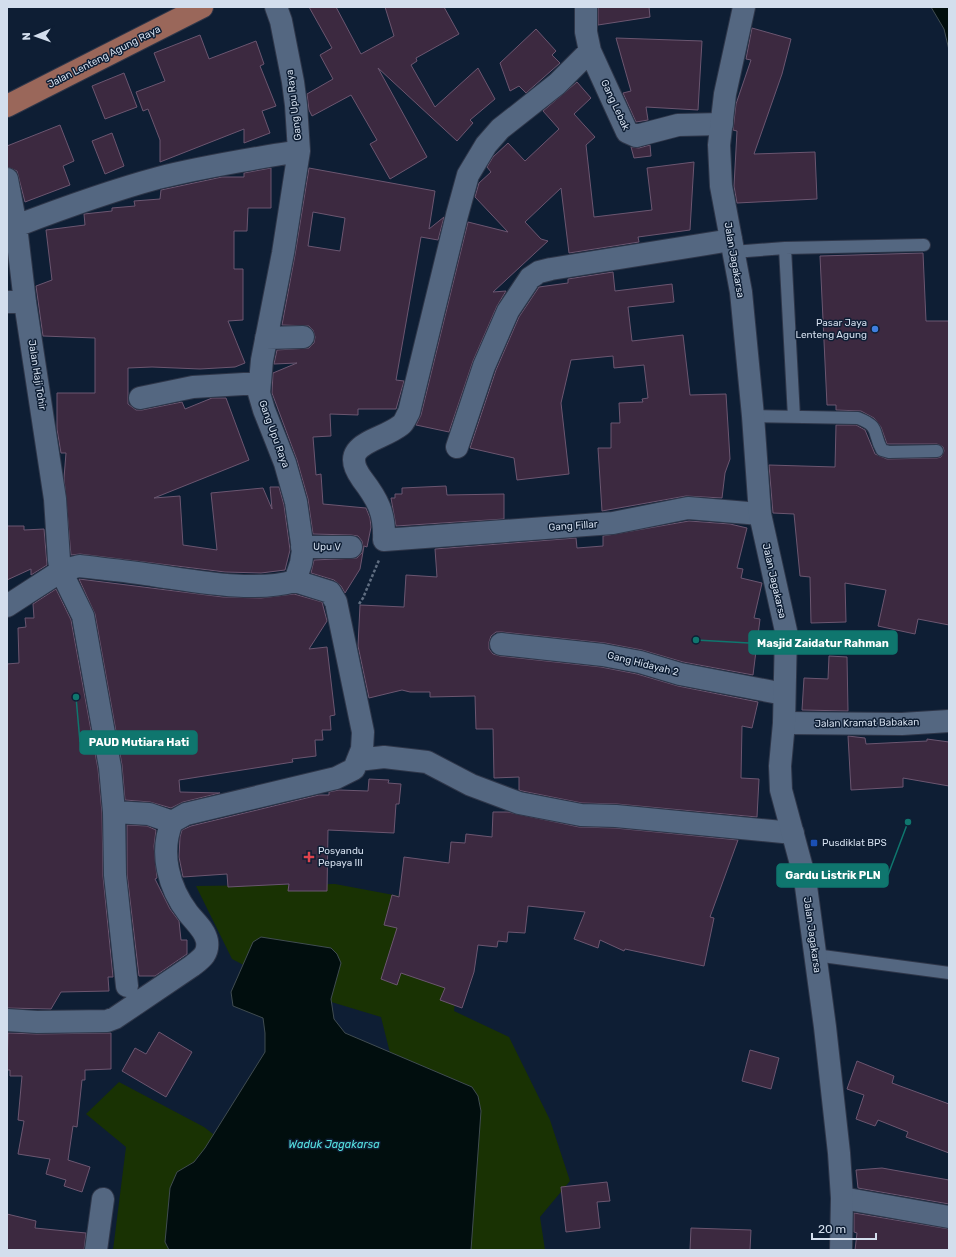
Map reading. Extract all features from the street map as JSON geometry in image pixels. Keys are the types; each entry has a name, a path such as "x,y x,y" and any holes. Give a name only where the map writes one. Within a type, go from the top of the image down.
{"main road":[{"name":"Jalan Lenteng Agung Raya","path":"7,106 202,7"}],"street":[{"name":"Gang Upu Raya","path":"276,7 282,28 293,82 299,151 283,253 266,338 260,383 260,401 281,450 296,502 302,547 301,564 296,581"},
{"name":"Gang Lebak","path":"586,7 586,32 590,51 624,126 631,135 636,136 678,125 722,124"},
{"name":"Jalan Jagakarsa","path":"744,7 725,94 719,146 721,186 741,292 753,416 760,514 786,631 784,723 780,766 781,790 804,879 815,955 834,1101 842,1198 842,1250"},
{"path":"384,540 383,515 377,498 357,472 353,465 353,458 355,453 362,447 400,425 408,412 456,215 468,175 486,145 500,129 557,84 590,51"},
{"path":"16,226 94,198 159,178 217,165 299,151"},
{"name":"Jalan Haji Tohir","path":"7,179 16,226 16,302 55,499 59,560 62,571 83,616 110,767 114,812 115,875 127,986"},
{"path":"457,447 497,334 508,311 530,278 539,272 551,269 732,246"},
{"path":"266,338 303,337"},
{"path":"140,398 193,387 260,383"},
{"name":"Gang Fillar","path":"384,540 613,523 688,508 760,514"},
{"name":"Upu V","path":"302,547 351,547"},
{"path":"7,606 62,571 79,566 188,581 258,586 282,585 296,581 310,587 325,590 333,595 363,732 362,749 354,769 336,778 186,814 172,822 168,831 167,846 170,881 181,904 204,932 207,945 204,957 172,981 107,1021 37,1022 7,1020"},
{"name":"Gang Hidayah 2","path":"501,644 603,654 640,662 687,675 784,694"},
{"name":"Jalan Kramat Babakan","path":"784,723 902,724 949,720"},
{"path":"358,760 384,757 427,762 471,785 519,803 581,815 616,816 793,833"},
{"path":"114,812 149,814 172,822"},
{"path":"842,1198 949,1217"},
{"path":"96,1250 103,1199"}],"lane":[{"path":"732,246 785,248 924,245"},
{"path":"785,248 794,417"},
{"path":"753,416 858,418 875,427 882,450 889,452 937,451"},
{"path":"815,955 949,973"}],"path":[{"path":"341,629 363,598 378,565 384,540"}],"green space":[{"path":"335,884 399,896 461,948 454,1011 509,1037 550,1120 570,1181 540,1217 545,1250 113,1250 126,1147 86,1114 119,1082 204,1127 259,1170 394,1069 381,1017 295,991 232,959 196,886"}],"water":[{"path":"931,7 949,7 949,50 944,29"},
{"name":"Waduk Jagakarsa","path":"261,937 331,948 337,954 341,963 331,999 334,1019 345,1033 472,1087 478,1096 481,1111 471,1250 169,1250 165,1242 170,1188 177,1172 194,1162 205,1148 265,1052 263,1018 233,1006 231,992 253,942"}],"building":[{"path":"309,7 336,7 361,54 394,36 385,7 444,7 459,34 416,58 417,61 411,65 435,107 478,68 495,99 470,120 473,123 457,141 378,68 427,157 390,179 370,144 377,140 351,95 312,116 309,110 307,94 333,79 320,55 332,48"},
{"path":"598,7 649,7 650,17 598,25"},
{"path":"752,28 791,39 782,74 754,154 815,152 817,199 737,203 734,186 737,131 733,130 736,104 751,60 746,59"},
{"path":"536,29 556,51 552,55 560,63 526,93 519,86 510,91 500,63"},
{"path":"200,35 209,59 256,41 264,64 260,66 276,106 262,111 270,133 244,143 244,129 160,162 160,140 148,109 143,111 136,92 165,81 154,53"},
{"path":"616,38 702,41 698,110 646,107 648,120 636,122 623,93 631,91"},
{"path":"124,73 137,107 105,119 92,86"},
{"path":"577,82 591,98 574,114 595,137 586,145 594,217 652,210 647,168 694,162 690,230 638,237 639,242 569,253 561,188 525,222 541,239 548,241 493,292 506,291 497,306 473,361 449,432 416,425 421,415 468,222 508,232 475,197 479,183 491,172 487,167 493,157 508,143 525,161 559,129 543,111"},
{"path":"60,125 74,161 63,166 70,185 25,202 17,171 7,167 7,146"},
{"path":"112,133 124,166 105,174 92,141"},
{"path":"650,145 651,156 634,158 631,147 639,148"},
{"path":"271,168 271,208 248,208 247,231 234,231 234,269 243,269 243,320 228,321 245,363 235,367 200,369 152,367 128,368 128,404 136,410 142,410 182,402 185,409 212,398 226,398 249,460 154,498 180,496 183,545 217,550 211,493 263,488 272,509 270,487 279,487 284,505 290,550 285,570 261,573 225,572 80,554 71,555 64,478 66,453 61,453 57,429 57,393 95,393 95,338 43,336 36,286 52,280 46,230 85,225 84,214 112,211 112,208 135,206 134,201 160,199 161,190 222,177 244,177 244,173"},
{"path":"309,168 435,191 429,229 444,217 438,240 421,237 396,380 404,381 396,409 358,409 358,415 330,414 331,436 313,437 316,475 321,474 323,504 366,508 370,518 371,527 367,547 364,546 360,569 345,593 341,586 334,580 311,573 314,560 357,558 362,553 362,541 358,536 351,535 313,534 308,499 297,460 272,393 273,373 297,363 274,364 277,350 309,348 314,343 315,337 313,330 309,326 282,325","holes":["313,212 345,218 340,251 308,246"]},
{"path":"923,253 926,321 949,321 949,625 918,619 915,634 878,626 886,590 845,583 846,622 811,623 810,577 800,576 794,514 773,513 769,465 835,467 836,425 856,425 865,430 875,454 887,459 937,458 941,457 944,451 943,447 937,444 887,444 881,427 874,418 861,411 836,410 836,405 827,405 820,256"},
{"path":"613,272 615,291 672,284 674,302 628,307 632,341 683,335 690,395 726,394 730,459 725,473 722,498 686,496 602,511 598,448 611,448 611,423 620,423 619,403 643,402 642,399 648,398 644,365 614,368 613,356 571,360 561,403 569,474 517,480 514,458 470,448 496,370 519,317 539,287 568,283 568,279"},
{"path":"446,486 447,495 504,494 504,519 396,526 391,498 395,498 395,494 402,494 402,488"},
{"path":"689,521 730,524 747,528 737,568 743,569 741,578 762,583 754,618 760,619 753,675 683,662 642,650 605,643 502,632 496,632 491,636 489,649 493,654 500,656 601,667 637,674 678,686 758,702 752,728 742,726 741,778 759,779 757,817 617,804 582,803 522,791 519,790 519,777 494,778 493,729 476,729 475,696 430,697 430,692 410,692 402,690 369,698 358,646 360,605 404,607 406,575 437,577 435,549 576,538 577,548 603,546 603,536"},
{"path":"7,526 24,526 24,530 44,529 47,565 31,575 31,569 7,580"},
{"path":"79,579 223,597 261,598 294,594 322,602 327,621 309,649 327,647 335,715 330,716 331,730 322,730 323,740 315,740 316,756 292,759 293,762 179,780 180,792 220,793 183,802 171,808 150,802 125,800 122,765 95,614"},
{"path":"56,589 71,620 98,769 102,813 103,876 113,977 108,977 109,991 61,992 51,1009 7,1008 7,664 19,663 18,628 26,627 25,618 34,618 33,604"},
{"path":"829,656 847,657 848,711 802,710 804,678 828,679"},
{"path":"848,736 865,738 866,744 927,741 927,739 949,742 949,786 903,778 903,787 851,790"},
{"path":"369,779 389,780 388,783 401,784 399,804 396,804 394,833 328,830 327,891 288,891 289,884 228,887 227,874 183,877 179,857 180,837 182,830 191,826 319,795 329,795 329,792 339,790 368,791"},
{"path":"493,812 508,812 579,827 615,828 738,840 710,917 714,918 704,966 625,949 624,951 600,940 598,948 574,939 585,912 528,906 525,933 508,932 507,942 498,941 497,947 478,945 474,972 462,1008 440,1000 445,988 401,973 397,985 381,979 397,928 384,925 392,895 399,897 404,857 449,863 451,842 465,843 466,834 492,837"},
{"path":"127,825 147,826 156,830 154,846 157,878 155,879 170,909 179,921 181,940 187,940 187,954 155,976 139,976 127,874"},
{"path":"159,1032 192,1052 166,1097 122,1071 135,1048 146,1054"},
{"path":"8,1033 111,1033 111,1069 85,1070 85,1080 82,1080 77,1127 73,1126 68,1160 90,1167 82,1192 64,1186 66,1180 46,1174 50,1159 18,1154 24,1121 18,1120 22,1076 10,1076 10,1070 7,1070"},
{"path":"750,1050 779,1058 771,1089 742,1081"},
{"path":"857,1061 894,1076 892,1083 949,1104 949,1153 906,1137 908,1132 878,1120 875,1126 856,1119 864,1095 847,1089"},
{"path":"882,1168 949,1180 949,1204 858,1188 856,1170"},
{"path":"607,1182 610,1201 597,1202 600,1228 566,1232 561,1187"},
{"path":"854,1213 949,1229 949,1250 855,1250 857,1233 854,1232"},
{"path":"7,1214 36,1221 35,1228 86,1233 84,1250 7,1250"},
{"path":"691,1228 751,1230 750,1250 690,1250"}],"place":[{"name":"Pasar Jaya Lenteng Agung","path":"875,329"},
{"name":"Masjid Zaidatur Rahman","path":"696,640"},
{"name":"PAUD Mutiara Hati","path":"76,697"},
{"name":"Gardu Listrik PLN","path":"908,822"},
{"name":"Pusdiklat BPS","path":"814,843"},
{"name":"Posyandu Pepaya III","path":"309,857"}]}
